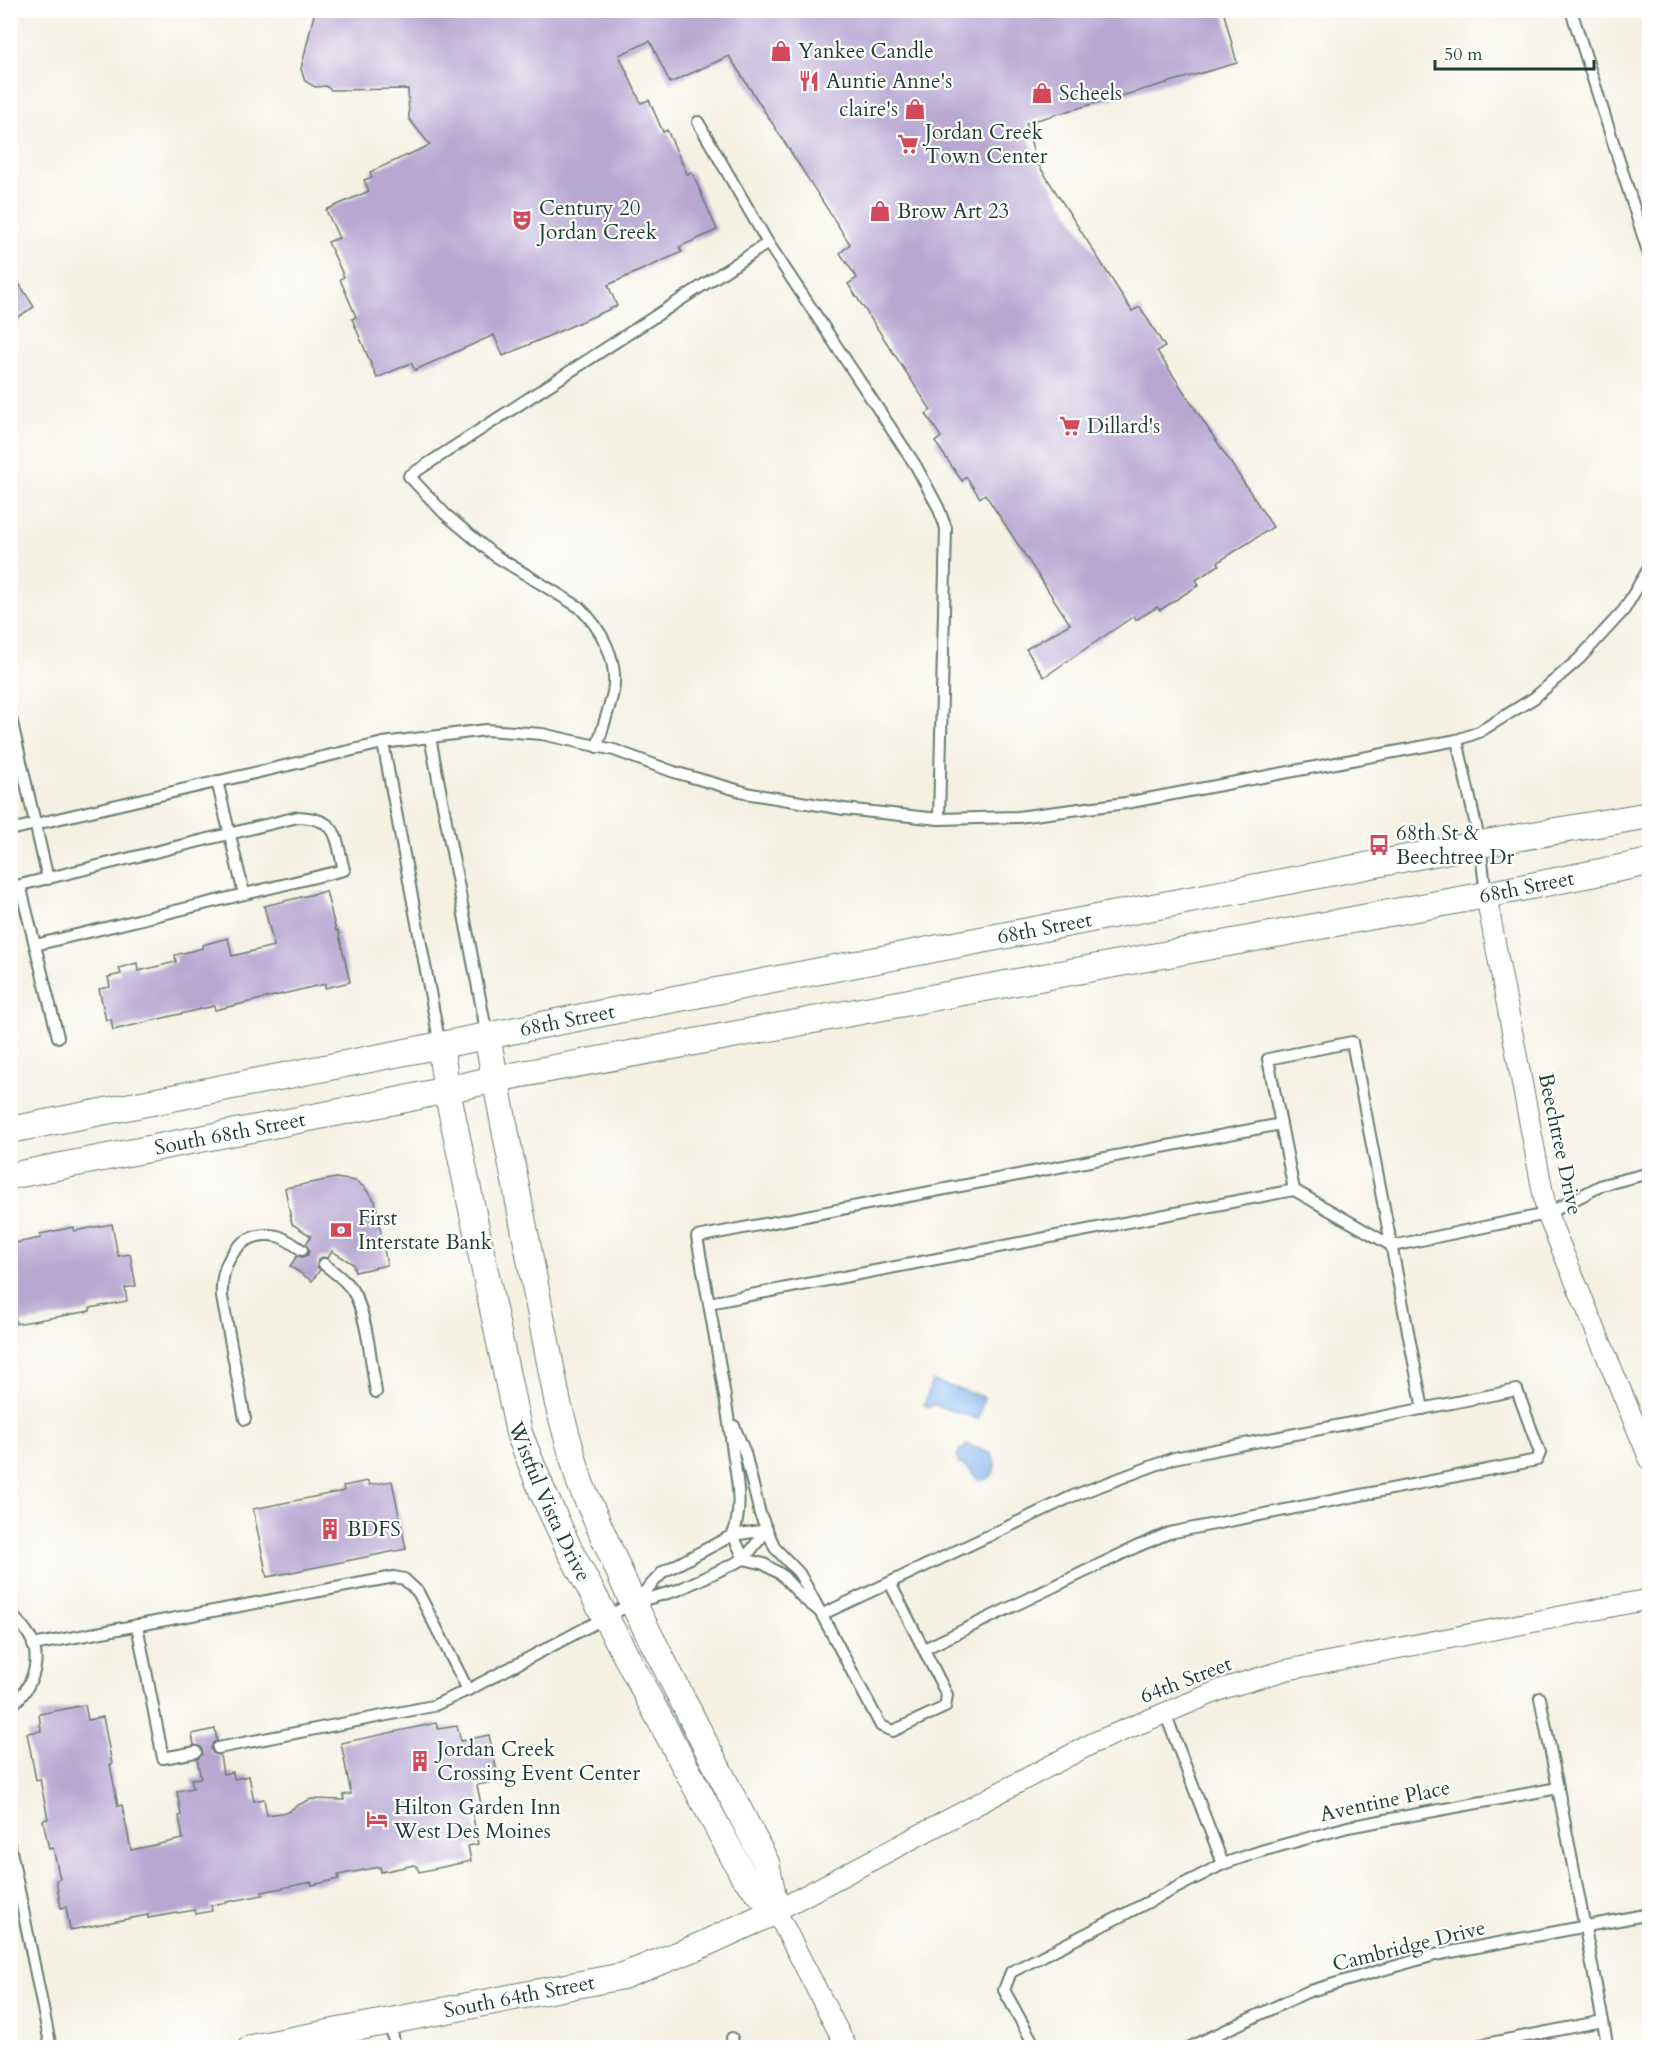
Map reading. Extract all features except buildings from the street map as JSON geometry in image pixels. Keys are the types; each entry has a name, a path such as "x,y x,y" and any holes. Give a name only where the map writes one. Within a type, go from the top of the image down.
{"street":[{"name":"68th Street","path":"440,1045 1480,844 1650,815"},
{"name":"68th Street","path":"447,1090 495,1079 1486,896 1650,862"},
{"name":"Beechtree Drive","path":"1486,896 1547,1214 1650,1460"},
{"name":"Wistful Vista Drive","path":"487,1035 558,1404 580,1484 633,1603 766,1863 776,1911 846,2048"},
{"name":"Wistful Vista Drive","path":"440,1045 447,1090 519,1433 551,1512 742,1875 776,1911"},
{"path":"10,1130 440,1045"},
{"name":"South 68th Street","path":"10,1176 447,1090"},
{"name":"64th Street","path":"776,1911 1093,1743 1225,1688 1286,1670 1650,1599"},
{"name":"South 64th Street","path":"251,2048 624,1976 695,1948 776,1911"}],"lane":[{"path":"1571,10 1650,258"},
{"path":"698,122 768,243 916,466 938,507 946,528 939,819"},
{"path":"597,747 613,691 614,672 600,631 579,607 494,555 445,514 409,476 768,243"},
{"path":"10,830 383,743 486,730 542,734 614,750 675,772 751,794 844,810 939,819 1018,818 1126,803 1457,740 1479,732 1534,698 1579,659 1624,610 1650,566"},
{"path":"10,714 48,879"},
{"path":"430,736 487,1035"},
{"path":"1457,740 1480,844 1486,896"},
{"path":"383,743 440,1045"},
{"path":"217,781 244,894"},
{"path":"35,945 344,870 335,835 329,825 320,820 298,817 20,885 35,945 58,1037"},
{"path":"1294,1190 1268,1059 1352,1042 1423,1409"},
{"path":"744,1559 734,1535 739,1519 740,1501 728,1412 697,1237 1281,1124"},
{"path":"709,1303 1294,1190 1392,1246 1547,1214 1602,1185 1650,1173"},
{"path":"244,1419 222,1297 221,1281 224,1270 239,1245 250,1238 263,1235 280,1236 302,1250"},
{"path":"324,1264 346,1282 355,1295 364,1328 376,1392"},
{"path":"824,1614 1073,1496 1174,1458 1517,1390 1540,1453 1537,1460 1169,1533 1136,1546 924,1649"},
{"path":"728,1412 745,1452 759,1514 775,1548 799,1573 824,1614 881,1726 893,1731 945,1707 947,1695 890,1583"},
{"path":"633,1603 663,1572 734,1535 766,1530"},
{"path":"218,1748 433,1706 468,1690 633,1603 678,1590 744,1559 766,1530"},
{"path":"744,1559 764,1564 782,1575 803,1598 824,1614"},
{"path":"33,1645 394,1577 404,1579 418,1593 468,1690"},
{"path":"10,1616 15,1618 29,1635 33,1645 35,1666 33,1678 23,1696 10,1707"},
{"path":"137,1625 163,1758 196,1752"},
{"path":"1540,1698 1608,2048"},
{"path":"1165,1713 1223,1864"},
{"name":"Aventine Place","path":"1036,2048 1005,1990 1011,1972 1223,1864 1348,1827 1558,1788"},
{"path":"10,1846 51,2048"},
{"name":"Cambridge Drive","path":"1188,2048 1307,1992 1375,1971 1435,1956 1650,1914"},
{"path":"390,2020 395,2048"},
{"path":"1465,2048 1603,2021"}],"water":[{"path":"932,1381 984,1397 978,1419 931,1404 930,1407 924,1405"},
{"path":"966,1444 992,1454 995,1468 991,1476 978,1480 968,1468 958,1463 959,1458 957,1457 960,1449 964,1450"}],"place":[{"name":"Yankee Candle","path":"781,51"},
{"name":"Auntie Anne's","path":"809,81"},
{"name":"Scheels","path":"1042,93"},
{"name":"claire's","path":"915,109"},
{"name":"Jordan Creek Town Center","path":"908,144"},
{"name":"Brow Art 23","path":"880,211"},
{"name":"Century 20 Jordan Creek","path":"522,220"},
{"name":"Dillard's","path":"1070,426"},
{"name":"68th St & Beechtree Dr","path":"1379,845"},
{"name":"First Interstate Bank","path":"341,1230"},
{"name":"BDFS","path":"330,1529"},
{"name":"Jordan Creek Crossing Event Center","path":"420,1761"},
{"name":"Hilton Garden Inn West Des Moines","path":"377,1819"}]}
